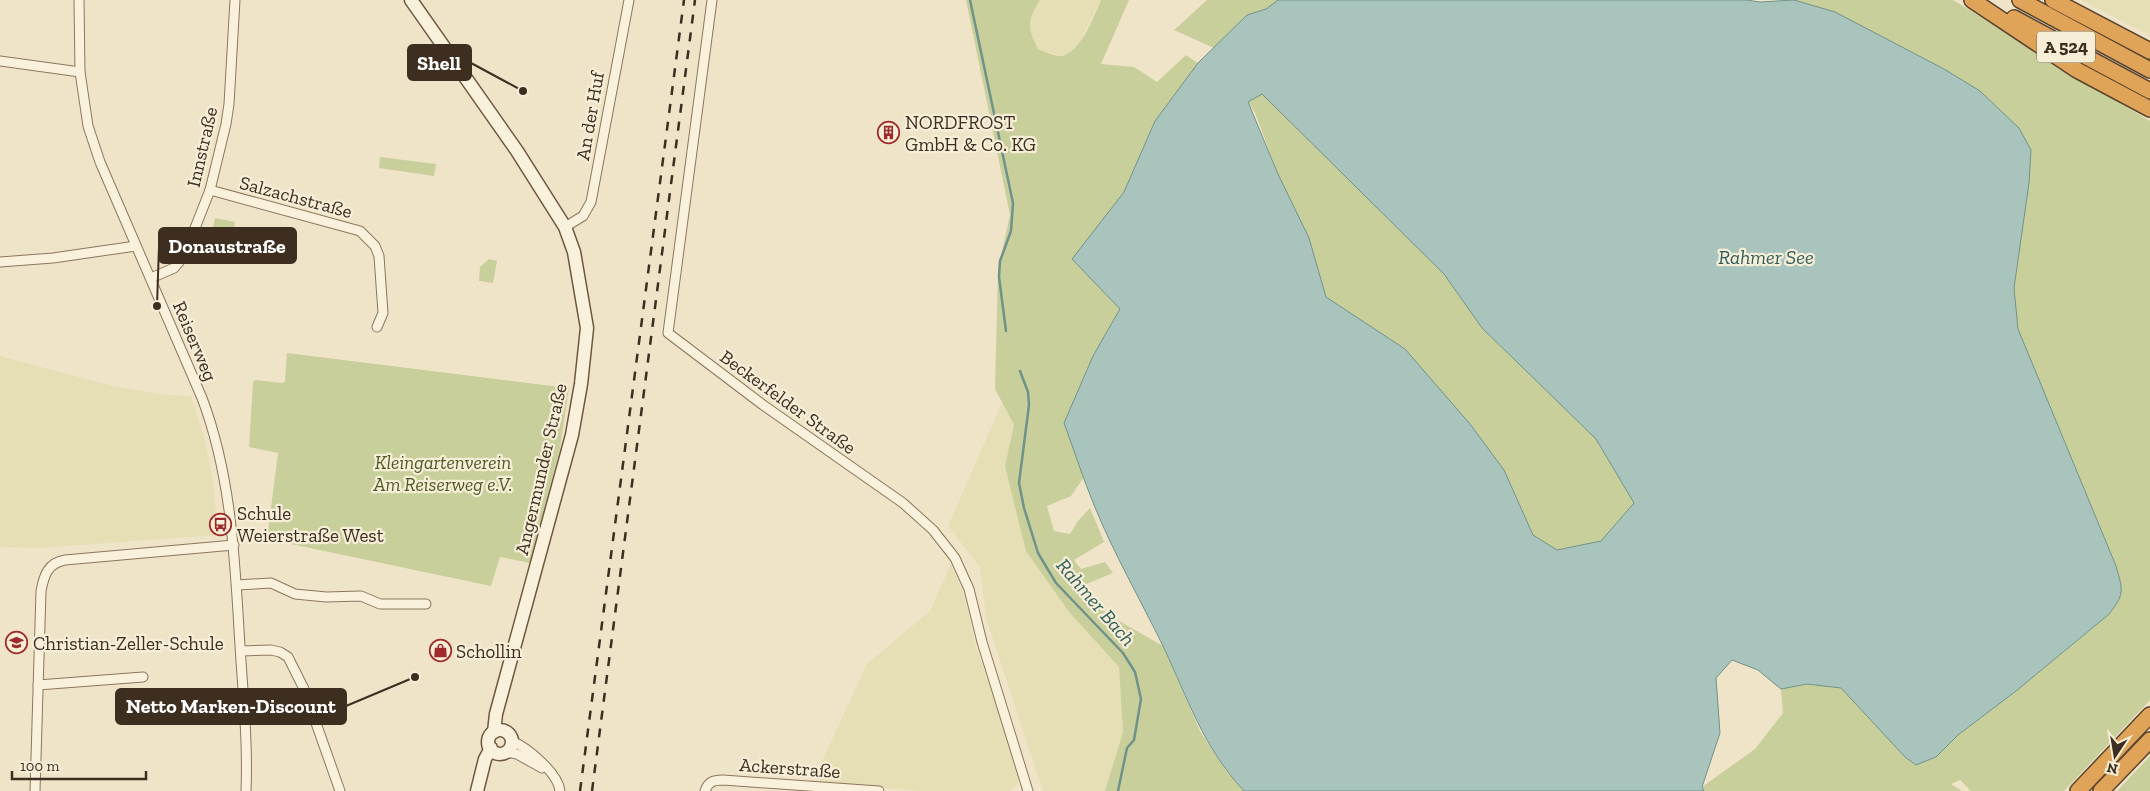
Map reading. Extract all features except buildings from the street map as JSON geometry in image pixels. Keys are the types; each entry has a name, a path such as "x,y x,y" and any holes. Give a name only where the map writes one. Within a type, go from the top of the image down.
{"highway":[{"path":"1972,0 2077,70 2150,109"},
{"name":"A 524","path":"1983,0 2088,59 2150,91"},
{"name":"A 524","path":"2020,0 2150,70"},
{"path":"2053,0 2150,51"},
{"path":"2078,791 2150,715"},
{"path":"2101,791 2150,740"}],"main road":[{"name":"Angermunder Straße","path":"411,0 517,151 565,227 574,252 587,328 581,384 570,440 503,692 504,717 501,743"},
{"path":"477,788 501,743"}],"street":[{"name":"Reiserweg","path":"79,0 80,72 88,126 100,162 210,418 223,477 234,545 237,585 247,750 246,791"},
{"name":"Innstraße","path":"151,278 174,268 184,256 210,190 229,104 236,0"},
{"name":"An der Huf","path":"565,227 583,216 591,202 629,0"},
{"name":"Beckerfelder Straße","path":"712,0 668,334 763,406 903,503 933,530 954,558 969,589 987,660 1028,791"},
{"path":"0,61 80,72"},
{"name":"Salzachstraße","path":"210,190 360,231 375,246 379,256 383,314 377,327"},
{"path":"0,262 53,258 136,246"},
{"path":"35,791 41,591 44,576 54,564 65,560 234,545"},
{"path":"237,585 272,583 295,594 326,597 361,596 380,604 426,604"},
{"path":"241,651 271,650 280,652 288,657 304,689 340,791"},
{"path":"38,685 143,677"},
{"path":"501,743 553,774 560,791"},
{"name":"Ackerstraße","path":"704,791 708,784 714,780 878,791"}],"shaded area":[{"path":"1040,0 1101,0 1077,47 1069,53 1059,56 1038,49 1029,32 1031,13"},
{"path":"2081,0 2150,0 2150,35 2090,5"},
{"path":"0,356 108,385 158,394 191,396 205,440 213,480 218,535 38,548 0,547"},
{"path":"1002,403 1014,425 1005,466 1070,613 1119,667 1123,732 1105,791 1043,791 986,618 980,567 948,526"},
{"path":"951,564 964,595 976,647 1021,774 1018,784 1010,791 923,791 826,784 818,778 817,772 867,664 930,611"}],"green space":[{"path":"966,0 1040,0 1031,19 1030,30 1038,49 1060,56 1067,54 1080,42 1101,0 1129,0 1101,64 1134,67 1157,82 1186,55 1198,63 1155,121 1124,192 1073,259 1120,309 1093,356 1064,423 1084,477 1071,496 1047,506 1054,531 1070,534 1078,521 1090,508 1104,542 1074,560 1081,569 1105,562 1113,573 1084,585 1107,614 1163,646 1200,731 1227,772 1244,791 1105,791 1123,732 1119,667 1070,613 1026,551 1005,466 1014,425 995,389 998,270 1010,215"},
{"path":"1207,0 1278,0 1266,9 1247,15 1214,48 1174,30"},
{"path":"1794,0 1953,0 2150,121 2150,700 2064,791 1971,791 1960,780 1951,784 1962,791 1704,791 1702,787 1755,749 1783,713 1781,689 1807,684 1841,688 1905,757 1916,765 1936,757 1958,735 2016,691 2108,615 2116,566 2018,329 2014,288 2029,183 2031,150 2019,128 1980,91 1944,69 1835,12"},
{"path":"1262,93 1444,274 1482,328 1596,439 1634,503 1601,541 1557,550 1533,535 1504,470 1405,349 1326,297 1309,238 1278,174 1255,113 1248,102"},
{"path":"380,157 436,164 434,176 379,168"},
{"path":"215,218 235,222 229,255 208,251"},
{"path":"489,259 497,261 493,283 479,281 480,267"},
{"name":"Kleingartenverein Am Reiserweg e.V.","path":"287,353 569,388 560,448 530,563 500,557 491,586 267,539 278,453 249,447 253,382 255,380 283,383 285,381"},
{"path":"2150,756 2150,791 2117,791"}],"water":[{"name":"Rahmer See","path":"1278,0 1746,0 1760,2 1794,0 1835,12 1944,69 1980,91 2019,128 2031,150 2029,183 2014,288 2018,329 2116,566 2121,592 2114,608 2016,691 1958,735 1936,757 1916,765 1905,757 1841,688 1807,684 1781,689 1758,670 1732,660 1716,678 1720,733 1702,787 1704,791 1244,791 1218,757 1197,722 1163,646 1102,523 1064,423 1093,356 1120,309 1072,259 1124,192 1155,121 1198,63 1247,15 1266,9","holes":["1262,94 1444,274 1482,328 1596,439 1634,503 1601,541 1557,550 1533,535 1504,470 1470,424 1405,349 1326,297 1309,238 1278,174 1248,102"]}],"waterway":[{"name":"Rahmer Bach","path":"970,0 1013,203 1011,231 1000,261 999,277 1006,331"},
{"name":"Rahmer Bach","path":"1020,371 1028,392 1029,405 1019,483 1024,508 1038,553 1056,583 1123,653 1135,672 1141,699 1134,740 1127,748 1118,791"}],"railway":[{"path":"580,791 684,0"},
{"path":"592,791 695,0"}],"place":[{"name":"Shell","path":"523,91"},
{"name":"NORDFROST GmbH & Co. KG","path":"889,133"},
{"name":"Donaustraße","path":"157,306"},
{"name":"Schule Weierstraße West","path":"221,524"},
{"name":"Christian-Zeller-Schule","path":"17,643"},
{"name":"Schollin","path":"440,651"},
{"name":"Netto Marken-Discount","path":"415,677"}]}
